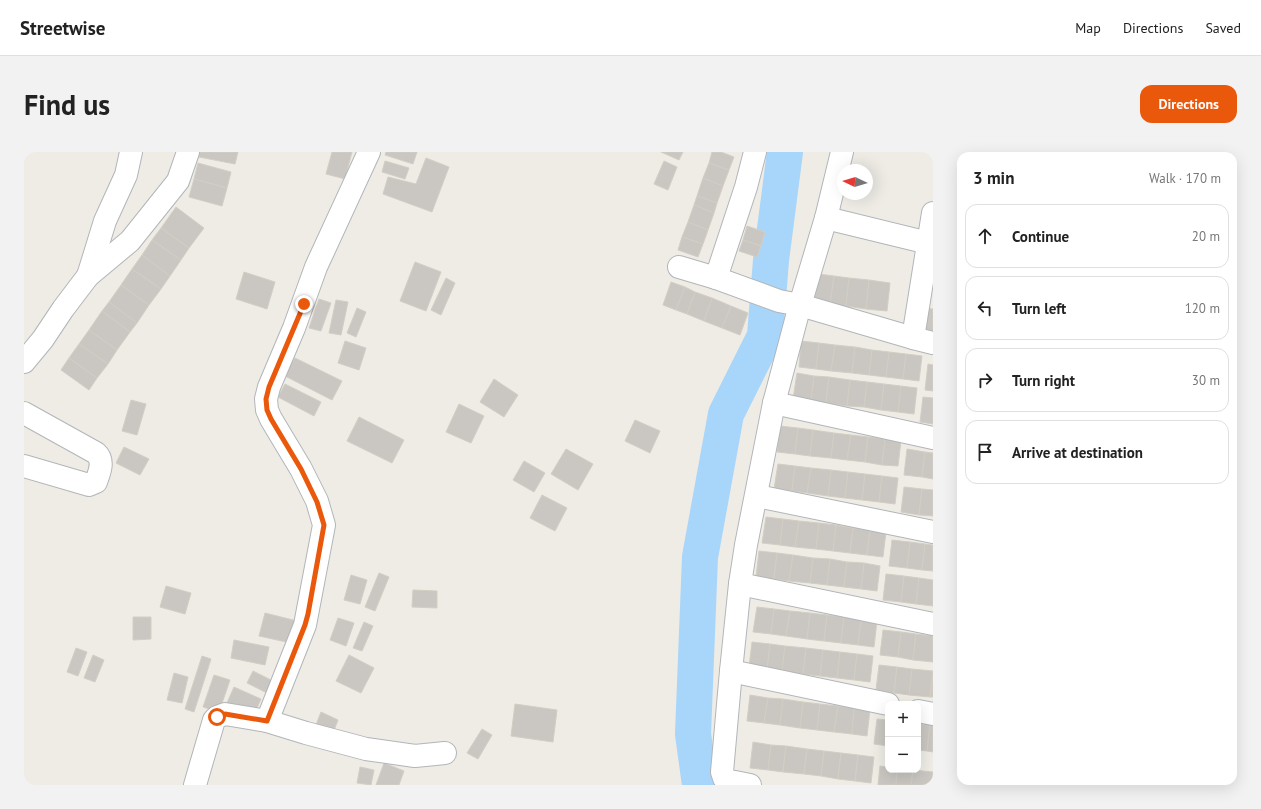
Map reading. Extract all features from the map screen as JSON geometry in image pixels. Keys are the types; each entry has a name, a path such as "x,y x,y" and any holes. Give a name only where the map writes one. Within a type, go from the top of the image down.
{"street":[{"path":"88,276 105,221 126,175 131,152"},
{"path":"24,362 43,339 88,276 130,241 178,181 188,152"},
{"path":"267,721 305,625 324,525 317,502 301,469 271,419 267,410 266,399 269,387 302,310 316,267 370,152"},
{"path":"716,278 746,187 755,152"},
{"path":"750,785 730,781 724,778 722,772 740,584 746,544 757,496 774,404 800,305 826,218 842,152"},
{"path":"679,267 716,278 769,298 800,305 923,340 933,213"},
{"path":"826,218 930,244"},
{"path":"774,404 933,438"},
{"path":"24,413 99,455 100,470 96,482 89,484 24,466"},
{"path":"757,496 933,532"},
{"path":"740,584 933,624"},
{"path":"731,671 885,703"},
{"path":"921,712 933,714"},
{"path":"195,785 216,718 225,714 267,721 306,734 366,749 415,756 445,753"}],"building":[{"path":"200,152 238,152 235,164 199,157"},
{"path":"332,152 352,152 345,179 326,174"},
{"path":"386,152 417,152 413,164 385,155"},
{"path":"661,152 683,152 679,160"},
{"path":"712,152 721,152 734,157 729,170 709,163"},
{"path":"426,158 449,167 432,212 383,194 388,177 416,184"},
{"path":"385,161 409,168 405,179 382,172"},
{"path":"664,161 677,167 668,190 654,184"},
{"path":"198,163 231,172 227,188 194,179"},
{"path":"709,163 729,170 723,186 703,178"},
{"path":"703,178 723,186 717,203 697,196"},
{"path":"194,179 227,188 222,206 189,197"},
{"path":"697,196 717,203 714,213 694,205"},
{"path":"694,205 714,213 708,230 688,222"},
{"path":"176,207 204,228 189,248 161,228"},
{"path":"688,222 708,230 703,244 682,237"},
{"path":"747,226 765,232 761,246 743,240"},
{"path":"161,228 189,248 181,260 152,240"},
{"path":"682,237 703,244 698,257 678,250"},
{"path":"152,240 181,260 170,276 142,255"},
{"path":"743,240 761,246 757,257 739,251"},
{"path":"142,255 170,276 161,289 132,269"},
{"path":"415,262 441,272 426,311 400,301"},
{"path":"132,269 161,289 149,305 121,285"},
{"path":"244,272 275,282 267,309 236,299"},
{"path":"818,274 834,276 830,305 814,303"},
{"path":"834,276 849,278 846,306 830,305"},
{"path":"446,278 455,283 441,315 431,310"},
{"path":"849,278 869,280 866,309 846,306"},
{"path":"869,280 890,283 887,311 866,309"},
{"path":"671,282 685,287 676,310 663,305"},
{"path":"121,285 149,305 137,323 109,302"},
{"path":"685,287 695,292 687,314 676,310"},
{"path":"695,292 712,298 704,321 687,314"},
{"path":"712,298 731,306 722,328 704,321"},
{"path":"319,299 331,303 321,331 309,328"},
{"path":"336,300 348,302 341,335 329,333"},
{"path":"109,302 137,323 130,332 102,311"},
{"path":"731,306 748,313 740,335 722,328"},
{"path":"357,308 366,312 356,337 347,333"},
{"path":"924,308 933,309 933,335 921,334"},
{"path":"102,311 130,332 117,350 89,330"},
{"path":"89,330 117,350 108,364 79,344"},
{"path":"345,341 366,348 359,370 338,363"},
{"path":"801,341 819,343 816,369 799,367"},
{"path":"819,343 835,345 831,371 816,369"},
{"path":"79,344 108,364 97,378 69,358"},
{"path":"835,345 855,347 852,373 831,371"},
{"path":"855,347 872,350 869,375 852,373"},
{"path":"872,350 889,352 886,377 869,375"},
{"path":"889,352 906,354 903,379 886,377"},
{"path":"906,354 922,356 919,381 903,379"},
{"path":"69,358 97,378 89,390 61,370"},
{"path":"295,358 342,381 332,400 285,376"},
{"path":"928,364 933,365 933,391 925,390"},
{"path":"797,373 814,376 811,401 793,399"},
{"path":"814,376 829,377 826,403 811,401"},
{"path":"829,377 850,380 847,406 826,403"},
{"path":"494,379 518,395 504,417 480,402"},
{"path":"850,380 867,382 864,407 847,406"},
{"path":"867,382 884,384 881,410 864,407"},
{"path":"285,384 321,402 314,416 278,397"},
{"path":"884,384 901,386 898,412 881,410"},
{"path":"901,386 917,388 914,414 898,412"},
{"path":"923,397 933,398 933,424 920,422"},
{"path":"131,400 146,404 137,435 122,431"},
{"path":"459,404 484,416 471,443 446,432"},
{"path":"359,417 404,440 392,463 347,441"},
{"path":"635,420 660,431 650,453 625,441"},
{"path":"780,426 798,428 795,454 777,452"},
{"path":"798,428 813,430 810,456 795,454"},
{"path":"813,430 834,433 831,458 810,456"},
{"path":"834,433 851,435 847,460 831,458"},
{"path":"851,435 868,437 865,462 847,460"},
{"path":"868,437 885,439 882,465 865,462"},
{"path":"885,439 901,441 898,466 882,465"},
{"path":"124,447 149,459 140,475 116,463"},
{"path":"566,449 593,464 578,490 551,474"},
{"path":"907,449 925,452 922,477 904,475"},
{"path":"925,452 933,453 933,479 922,477"},
{"path":"524,461 545,473 534,492 513,480"},
{"path":"778,464 795,466 792,491 774,489"},
{"path":"795,466 811,468 807,493 792,491"},
{"path":"811,468 831,470 828,496 807,493"},
{"path":"831,470 848,472 845,498 828,496"},
{"path":"848,472 865,474 862,500 845,498"},
{"path":"865,474 882,476 879,502 862,500"},
{"path":"882,476 898,478 895,504 879,502"},
{"path":"904,487 922,489 919,515 901,512"},
{"path":"922,489 933,490 933,516 919,515"},
{"path":"542,495 567,508 555,531 530,518"},
{"path":"766,517 783,519 780,545 762,543"},
{"path":"783,519 799,521 795,547 780,545"},
{"path":"799,521 819,523 816,549 795,547"},
{"path":"819,523 836,525 833,551 816,549"},
{"path":"836,525 853,528 850,553 833,551"},
{"path":"853,528 870,530 867,555 850,553"},
{"path":"870,530 886,532 883,557 867,555"},
{"path":"892,540 910,542 907,568 889,566"},
{"path":"910,542 925,544 922,570 907,568"},
{"path":"925,544 933,545 933,571 922,570"},
{"path":"759,551 777,553 774,579 756,577"},
{"path":"777,553 793,555 789,581 774,579"},
{"path":"793,555 813,558 810,583 789,581"},
{"path":"813,558 830,559 827,585 810,583"},
{"path":"830,559 847,562 844,587 827,585"},
{"path":"847,562 864,563 861,589 844,587"},
{"path":"864,563 880,566 877,591 861,589"},
{"path":"379,573 389,577 375,611 365,607"},
{"path":"886,574 904,576 901,602 883,600"},
{"path":"351,575 367,580 360,604 344,600"},
{"path":"904,576 919,578 916,604 901,602"},
{"path":"919,578 933,580 933,606 916,604"},
{"path":"166,586 191,593 185,614 160,607"},
{"path":"413,590 437,591 437,608 412,607"},
{"path":"757,607 774,609 771,634 753,632"},
{"path":"774,609 790,611 786,636 771,634"},
{"path":"790,611 810,613 807,639 786,636"},
{"path":"265,613 297,621 291,643 259,636"},
{"path":"810,613 827,615 824,641 807,639"},
{"path":"827,615 844,617 841,643 824,641"},
{"path":"133,617 151,617 151,639 133,640"},
{"path":"844,617 861,619 858,645 841,643"},
{"path":"338,618 354,623 346,646 330,640"},
{"path":"861,619 877,621 874,647 858,645"},
{"path":"364,622 373,626 362,651 353,648"},
{"path":"883,630 901,632 898,657 880,655"},
{"path":"901,632 916,634 913,660 898,657"},
{"path":"916,634 933,636 933,662 913,660"},
{"path":"234,640 269,647 265,665 231,658"},
{"path":"752,642 770,644 767,669 749,667"},
{"path":"770,644 785,646 782,671 767,669"},
{"path":"785,646 806,648 803,674 782,671"},
{"path":"76,648 87,652 78,676 67,672"},
{"path":"806,648 823,650 820,676 803,674"},
{"path":"823,650 840,652 837,678 820,676"},
{"path":"840,652 857,654 854,680 837,678"},
{"path":"857,654 873,656 870,682 854,680"},
{"path":"93,655 104,660 95,682 84,678"},
{"path":"349,655 374,668 361,693 336,681"},
{"path":"202,656 211,659 194,712 185,709"},
{"path":"879,665 897,667 894,693 876,690"},
{"path":"897,667 912,669 909,695 894,693"},
{"path":"912,669 933,671 930,697 909,695"},
{"path":"253,671 273,681 267,693 247,683"},
{"path":"933,671 933,697 930,697"},
{"path":"174,673 188,677 182,703 167,700"},
{"path":"214,675 230,680 219,712 203,707"},
{"path":"234,687 261,699 254,715 227,703"},
{"path":"750,695 768,698 764,723 747,721"},
{"path":"768,698 783,699 780,725 764,723"},
{"path":"783,699 803,702 800,728 780,725"},
{"path":"803,702 820,704 817,730 800,728"},
{"path":"515,704 557,710 553,742 511,736"},
{"path":"820,704 838,706 834,732 817,730"},
{"path":"838,706 854,708 852,734 834,732"},
{"path":"854,708 870,710 867,736 852,734"},
{"path":"321,712 338,720 331,738 314,730"},
{"path":"877,719 885,720 885,746 874,744"},
{"path":"921,724 930,725 927,751 921,750"},
{"path":"930,725 933,726 933,752 927,751"},
{"path":"482,729 492,735 478,759 467,753"},
{"path":"753,742 771,745 768,770 750,768"},
{"path":"771,745 786,746 783,772 768,770"},
{"path":"786,746 807,749 804,774 783,772"},
{"path":"807,749 824,751 821,776 804,774"},
{"path":"824,751 841,753 838,779 821,776"},
{"path":"841,753 858,755 855,781 838,779"},
{"path":"858,755 874,757 871,783 855,781"},
{"path":"384,763 404,771 399,785 376,785"},
{"path":"880,766 885,767 885,773 897,773 896,785 878,785"},
{"path":"360,767 374,770 371,785 357,783"},
{"path":"921,771 933,772 932,785 911,785 913,773 921,773"},
{"path":"897,773 913,773 911,785 896,785"}],"waterway":[{"path":"700,785 693,734 700,557 726,414 765,336 771,260 785,152"}],"route":[{"path":"217,717 225,714 267,721 308,614 324,525 317,502 301,469 271,419 267,410 266,399 269,387 304,304"}]}
